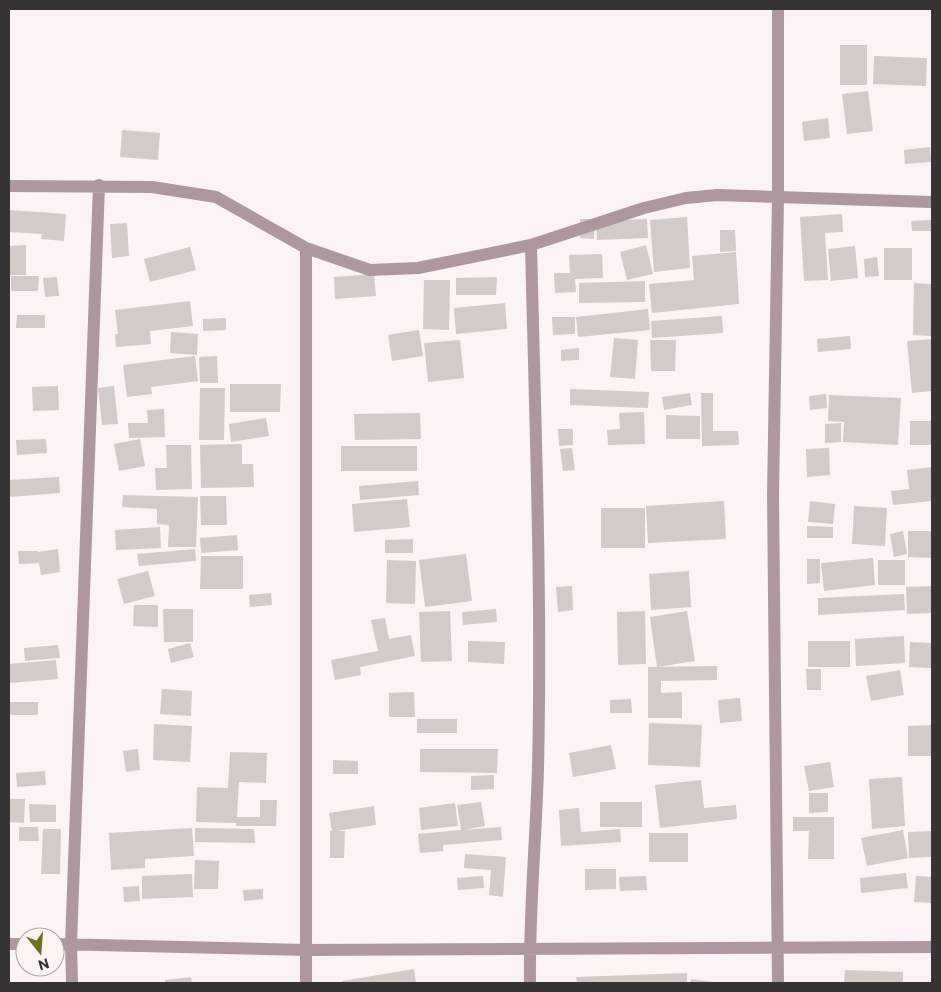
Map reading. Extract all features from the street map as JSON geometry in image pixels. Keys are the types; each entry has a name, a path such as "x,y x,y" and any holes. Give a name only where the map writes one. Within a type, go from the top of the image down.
{"street":[{"path":"778,9 778,197 773,494 778,983"},
{"path":"9,186 99,185 152,187 216,197 306,248 370,270 418,268 532,245 644,208 686,198 717,195 932,202"},
{"path":"72,983 71,944 99,185"},
{"path":"530,983 538,768 539,590 532,245"},
{"path":"306,248 306,983"},
{"path":"65,944 306,950 932,947"}],"building":[{"path":"840,45 867,45 867,85 840,85"},
{"path":"874,56 927,58 926,86 873,84"},
{"path":"868,91 873,131 847,134 842,94"},
{"path":"828,118 830,138 804,141 802,122"},
{"path":"122,130 160,133 158,160 120,157"},
{"path":"930,147 931,162 905,164 904,150"},
{"path":"9,210 66,214 64,241 41,239 42,234 9,232"},
{"path":"842,214 843,232 825,233 828,280 804,281 800,217"},
{"path":"687,217 690,268 654,272 650,220"},
{"path":"580,219 595,219 594,239 580,238"},
{"path":"647,219 648,238 597,240 596,221"},
{"path":"932,220 932,231 912,231 911,221"},
{"path":"127,223 129,256 112,258 110,224"},
{"path":"720,230 735,230 736,251 720,252"},
{"path":"26,245 26,275 9,275 9,246"},
{"path":"646,245 653,274 627,280 620,252"},
{"path":"855,246 858,278 831,281 828,249"},
{"path":"190,247 196,270 150,282 144,259"},
{"path":"884,248 912,248 912,280 884,280"},
{"path":"736,252 739,304 652,313 649,284 694,280 692,256"},
{"path":"602,254 603,278 575,279 576,292 555,293 554,273 570,273 569,255"},
{"path":"877,257 879,276 865,277 864,259"},
{"path":"374,274 376,296 335,299 334,277"},
{"path":"11,276 39,276 38,291 11,291"},
{"path":"57,277 59,296 45,297 43,278"},
{"path":"497,277 496,295 456,295 456,278"},
{"path":"424,280 450,280 449,330 423,329"},
{"path":"645,281 645,302 579,303 579,283"},
{"path":"914,283 932,284 932,336 913,335"},
{"path":"190,301 193,326 150,331 151,344 116,347 115,334 118,334 115,310"},
{"path":"505,303 507,329 456,334 454,308"},
{"path":"648,309 650,330 578,337 576,317"},
{"path":"17,315 45,315 45,328 16,328"},
{"path":"722,316 723,333 652,338 651,321"},
{"path":"552,317 575,317 575,334 553,335"},
{"path":"226,318 226,330 203,331 203,319"},
{"path":"419,330 423,356 392,361 388,335"},
{"path":"171,332 198,334 197,355 170,353"},
{"path":"850,336 851,349 818,352 817,339"},
{"path":"614,338 638,340 635,379 610,377"},
{"path":"932,339 932,391 912,393 907,341"},
{"path":"460,340 464,378 428,382 424,343"},
{"path":"650,340 676,340 675,371 651,371"},
{"path":"579,348 579,360 561,361 561,350"},
{"path":"195,356 198,381 151,387 152,394 127,397 123,365"},
{"path":"217,356 218,383 200,383 199,357"},
{"path":"230,384 281,384 280,412 230,412"},
{"path":"58,386 59,410 33,411 32,387"},
{"path":"114,386 118,424 102,425 98,388"},
{"path":"200,388 225,388 224,440 199,440"},
{"path":"570,389 649,392 648,408 570,405"},
{"path":"690,393 692,405 664,410 662,397"},
{"path":"701,393 713,393 713,431 738,431 739,445 702,446"},
{"path":"826,394 827,408 810,410 809,396"},
{"path":"829,395 901,398 898,445 843,442 844,422 828,421"},
{"path":"164,409 165,437 129,438 128,423 148,423 147,410"},
{"path":"644,412 645,444 608,445 607,430 620,429 619,413"},
{"path":"420,413 421,439 355,440 354,414"},
{"path":"666,415 700,416 700,439 666,439"},
{"path":"266,418 269,436 231,442 229,424"},
{"path":"910,421 932,421 932,445 910,445"},
{"path":"841,423 841,442 825,443 825,424"},
{"path":"558,429 573,429 573,445 559,446"},
{"path":"46,439 47,453 17,455 16,440"},
{"path":"140,439 145,466 119,471 114,444"},
{"path":"242,444 242,464 253,464 254,487 201,488 200,445"},
{"path":"166,445 191,445 192,489 156,490 155,468 167,468"},
{"path":"341,446 417,446 417,471 341,471"},
{"path":"572,448 575,470 563,471 560,449"},
{"path":"829,448 830,475 807,477 806,449"},
{"path":"932,467 932,501 893,505 891,491 909,489 907,470"},
{"path":"59,477 60,493 9,497 9,480"},
{"path":"418,481 419,495 360,500 359,486"},
{"path":"123,495 198,497 196,547 168,547 169,525 157,524 157,509 122,507"},
{"path":"200,496 226,496 227,525 201,525"},
{"path":"407,499 410,527 354,532 352,504"},
{"path":"724,501 726,539 648,543 646,506"},
{"path":"810,501 835,504 833,524 808,522"},
{"path":"854,506 887,508 885,546 852,544"},
{"path":"601,508 645,508 645,548 601,548"},
{"path":"807,526 833,527 833,538 807,538"},
{"path":"160,527 161,548 116,550 115,530"},
{"path":"903,531 907,554 894,557 890,534"},
{"path":"908,531 932,531 932,558 908,557"},
{"path":"237,535 238,550 201,553 200,538"},
{"path":"413,539 413,553 385,553 385,540"},
{"path":"58,549 60,572 41,575 39,563 19,564 18,551 38,552"},
{"path":"195,549 196,561 139,566 137,554"},
{"path":"466,554 472,601 425,607 419,560"},
{"path":"201,556 243,556 243,589 200,589"},
{"path":"873,558 875,585 824,591 821,563"},
{"path":"807,559 820,559 820,583 807,584"},
{"path":"387,560 416,561 415,604 386,603"},
{"path":"878,560 905,560 905,585 878,585"},
{"path":"148,571 155,596 124,604 117,579"},
{"path":"689,571 691,607 651,610 649,574"},
{"path":"572,586 573,610 558,612 556,587"},
{"path":"932,586 932,613 907,614 906,587"},
{"path":"271,593 272,605 250,607 249,595"},
{"path":"904,594 905,610 818,615 818,598"},
{"path":"134,605 158,605 158,627 133,626"},
{"path":"163,609 193,609 193,642 164,642"},
{"path":"496,609 497,622 463,625 462,612"},
{"path":"450,611 452,661 421,662 419,612"},
{"path":"645,611 646,664 618,665 617,612"},
{"path":"687,611 695,661 657,667 650,617"},
{"path":"385,618 389,639 411,635 415,656 360,667 361,675 335,680 331,660 378,651 371,620"},
{"path":"904,636 905,663 856,666 855,639"},
{"path":"468,641 505,642 504,664 468,662"},
{"path":"808,641 850,641 850,667 808,667"},
{"path":"910,642 932,643 932,668 909,667"},
{"path":"190,643 194,657 171,663 168,649"},
{"path":"58,645 60,658 25,661 24,648"},
{"path":"56,660 58,679 10,683 9,664"},
{"path":"717,666 717,680 661,681 661,693 682,692 682,718 648,718 648,667"},
{"path":"806,669 821,669 821,690 807,690"},
{"path":"900,670 904,695 871,701 866,676"},
{"path":"162,689 192,691 191,716 160,714"},
{"path":"414,692 415,717 389,717 389,693"},
{"path":"740,698 742,721 720,723 718,700"},
{"path":"631,699 632,713 610,713 610,700"},
{"path":"9,702 38,702 38,715 9,715"},
{"path":"417,719 457,719 457,733 417,733"},
{"path":"649,723 702,725 700,767 648,765"},
{"path":"154,724 192,726 190,762 153,760"},
{"path":"932,725 932,756 908,756 908,726"},
{"path":"611,745 616,769 573,777 569,753"},
{"path":"138,749 140,770 126,772 123,751"},
{"path":"420,749 498,749 497,773 420,772"},
{"path":"230,752 267,753 266,783 239,782 237,817 260,817 260,800 277,800 276,826 236,826 236,823 196,822 197,787 228,788"},
{"path":"333,760 358,761 358,774 333,774"},
{"path":"830,762 834,787 809,791 804,766"},
{"path":"45,771 46,785 17,787 16,773"},
{"path":"494,775 494,789 471,790 471,776"},
{"path":"902,777 905,826 872,829 869,779"},
{"path":"701,780 704,808 736,805 737,819 660,828 655,785"},
{"path":"809,793 828,793 828,812 809,813"},
{"path":"9,799 25,799 24,823 9,822"},
{"path":"481,802 485,826 464,830 501,827 502,840 443,845 443,851 420,853 418,834 461,830 457,805"},
{"path":"600,802 642,802 642,827 600,827"},
{"path":"455,803 458,826 421,830 419,808"},
{"path":"29,804 56,805 56,822 30,822"},
{"path":"374,806 376,825 336,831 345,831 344,858 330,858 330,831 332,831 329,813"},
{"path":"579,808 581,832 620,829 621,842 561,846 559,810"},
{"path":"793,817 834,817 834,859 808,859 809,831 793,831"},
{"path":"19,827 38,827 39,841 19,841"},
{"path":"192,828 194,856 145,859 145,868 111,870 109,833"},
{"path":"195,828 254,829 255,843 195,842"},
{"path":"43,829 61,829 60,874 41,874"},
{"path":"903,830 908,858 867,866 861,838"},
{"path":"932,831 932,857 909,858 908,832"},
{"path":"649,833 688,833 688,862 649,862"},
{"path":"465,854 506,857 503,897 489,895 491,870 464,868"},
{"path":"195,860 219,861 218,889 194,889"},
{"path":"585,869 616,869 616,889 585,890"},
{"path":"906,873 908,888 861,893 860,878"},
{"path":"192,874 193,897 142,899 142,876"},
{"path":"483,876 484,888 458,890 457,878"},
{"path":"646,876 647,890 620,891 619,877"},
{"path":"916,876 932,877 932,903 914,902"},
{"path":"139,886 140,901 124,902 123,887"},
{"path":"263,889 263,899 244,901 243,890"},
{"path":"414,969 416,983 342,983 342,981"},
{"path":"845,970 903,972 903,983 844,983"},
{"path":"687,973 687,983 577,983 576,977"},
{"path":"191,977 192,983 165,983 165,980"},
{"path":"691,979 714,982 714,983 690,983"}]}
